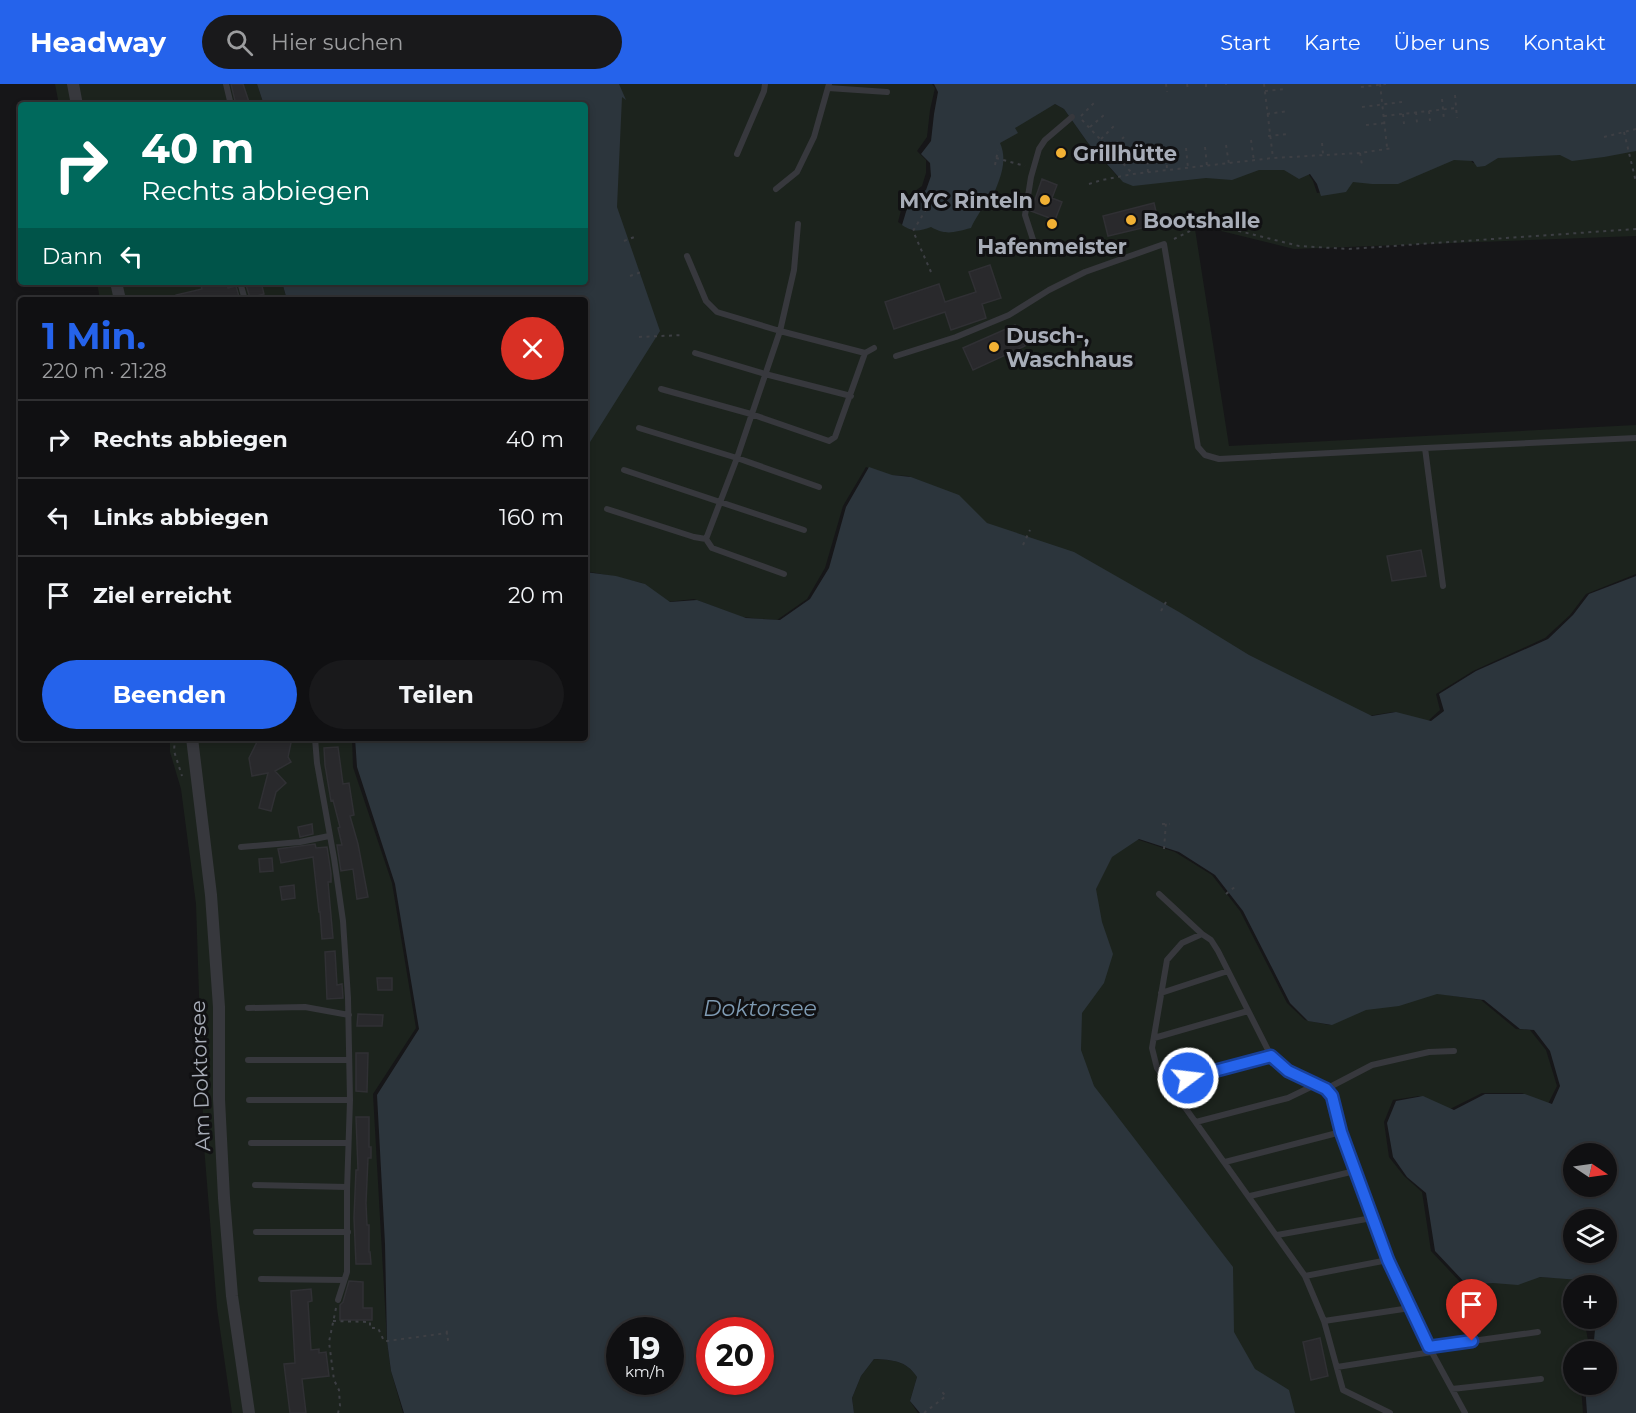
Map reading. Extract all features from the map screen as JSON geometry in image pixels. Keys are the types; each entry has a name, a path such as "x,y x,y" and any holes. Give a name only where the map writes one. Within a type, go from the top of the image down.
{"street":[{"path":"73,84 76,102"},
{"name":"Am Doktorsee","path":"192,741 212,906 219,1007 219,1099 224,1198 232,1296 249,1413"}],"lane":[{"path":"226,84 230,102"},
{"path":"736,154 765,84"},
{"path":"776,189 797,172 813,137 828,86 887,92"},
{"path":"1037,252 1025,215 1031,177 1039,149 1045,140 1072,117"},
{"path":"706,539 737,458 780,331 794,270 798,224"},
{"path":"896,356 956,337 1009,315 1049,290 1085,272 1164,244 1198,447 1205,455 1219,459 1636,438"},
{"path":"687,256 706,301 717,312 865,353"},
{"path":"661,389 751,414 829,441 835,437 865,353 874,348"},
{"path":"695,353 851,396"},
{"path":"639,428 737,458 819,487"},
{"path":"1425,448 1443,586"},
{"path":"624,470 804,530"},
{"path":"607,509 706,539 712,548 784,574"},
{"path":"315,741 343,921 349,1015 348,1232 346,1272 338,1300"},
{"path":"241,847 300,842 329,836"},
{"path":"1159,894 1211,940 1238,988 1271,1056 1288,1071 1326,1089 1332,1096 1341,1132 1388,1260 1430,1349 1465,1413"},
{"path":"1202,934 1182,943 1167,960 1152,1048 1157,1068 1305,1276 1324,1321 1343,1390 1390,1413"},
{"path":"1161,993 1228,971"},
{"path":"248,1008 305,1007 349,1015"},
{"path":"1154,1038 1248,1011"},
{"path":"1326,1089 1372,1065 1429,1052 1454,1052"},
{"path":"1168,1084 1271,1056"},
{"path":"248,1060 350,1060"},
{"path":"1196,1122 1288,1098 1317,1084"},
{"path":"249,1100 350,1100"},
{"path":"1225,1162 1341,1132"},
{"path":"251,1143 348,1143"},
{"path":"1250,1196 1355,1171"},
{"path":"255,1185 347,1187"},
{"path":"1278,1235 1372,1218"},
{"path":"256,1232 348,1232"},
{"path":"1305,1276 1388,1260"},
{"path":"261,1279 344,1280"},
{"path":"1324,1321 1410,1308"},
{"path":"1337,1367 1538,1332"},
{"path":"1452,1389 1541,1379"}],"path":[{"path":"1166,84 1167,92"},
{"path":"1187,84 1188,89"},
{"path":"1264,84 1273,158"},
{"path":"1380,84 1387,148"},
{"path":"1361,87 1386,84"},
{"path":"1265,91 1286,89"},
{"path":"1455,95 1457,118"},
{"path":"1442,99 1444,120"},
{"path":"1362,107 1402,102"},
{"path":"1094,103 1079,117 1133,174"},
{"path":"1384,116 1456,108"},
{"path":"1268,114 1289,111"},
{"path":"1429,111 1430,121"},
{"path":"1416,112 1417,123"},
{"path":"1403,114 1404,124"},
{"path":"1089,128 1104,115"},
{"path":"1366,125 1385,123"},
{"path":"1100,140 1114,126"},
{"path":"1604,137 1636,129"},
{"path":"1624,132 1636,182"},
{"path":"1268,136 1289,134"},
{"path":"1110,150 1124,137"},
{"path":"1251,140 1254,161"},
{"path":"1322,143 1323,154"},
{"path":"1226,145 1229,164"},
{"path":"1205,147 1207,166"},
{"path":"1120,161 1135,148"},
{"path":"1186,148 1188,168"},
{"path":"1089,184 1133,174 1273,158 1360,153 1393,148"},
{"path":"994,165 998,150"},
{"path":"1166,150 1167,171"},
{"path":"1360,153 1362,165"},
{"path":"1146,154 1148,172"},
{"path":"996,158 1028,166"},
{"path":"931,272 913,231 933,198"},
{"path":"1164,244 1198,227 1227,228 1299,246 1349,249 1635,228"},
{"path":"624,241 636,236"},
{"path":"630,276 644,271"},
{"path":"639,337 682,335"},
{"path":"1023,545 1030,530"},
{"path":"1161,611 1166,602"},
{"path":"1164,849 1166,822"},
{"path":"1162,824 1170,824"},
{"path":"1226,894 1236,886"},
{"path":"338,1300 329,1342 334,1380 339,1390 338,1413"},
{"path":"333,1321 370,1322 370,1328 378,1328 384,1341 447,1333 448,1340 447,1333 446,1326"},
{"path":"924,1413 946,1396 939,1389"}],"shaded area":[{"path":"55,84 257,84 263,102 58,102"},
{"path":"617,84 932,84 935,88 927,137 917,151 926,160 926,173 922,186 904,199 898,222 913,231 996,140 1021,120 1055,104 1064,109 1088,143 1118,177 1255,167 1306,170 1317,193 1342,189 1349,178 1450,157 1469,158 1473,163 1495,155 1636,147 1636,236 1294,249 1217,230 1195,229 1229,446 1636,425 1636,574 1586,594 1570,615 1545,638 1473,671 1436,694 1440,710 1428,721 1393,712 1368,716 984,523 956,495 908,476 889,475 866,467 843,506 825,568 807,599 777,620 742,617 694,599 667,602 642,583 588,572 588,420 614,207"},
{"path":"98,285 283,285 286,297 100,297"},
{"path":"170,741 352,741 353,767 392,883 416,1028 373,1094 387,1341 391,1371 403,1413 232,1413 217,1308 204,1146 196,904 181,789 170,752"},
{"path":"1136,839 1175,852 1212,875 1240,911 1287,1003 1305,1020 1329,1025 1363,1010 1434,993 1481,1000 1516,1029 1530,1030 1546,1050 1557,1086 1548,1104 1522,1093 1482,1093 1450,1109 1419,1096 1393,1100 1384,1122 1389,1157 1404,1176 1422,1192 1431,1251 1463,1285 1537,1277 1563,1278 1563,1329 1586,1329 1588,1341 1563,1341 1563,1395 1582,1395 1583,1413 1292,1413 1252,1368 1091,1085 1078,1050 1093,889 1109,856"},
{"path":"874,1359 898,1362 913,1371 917,1377 910,1401 918,1413 854,1413 852,1398 861,1376"}],"water":[{"path":"257,84 619,84 626,100 622,97 617,207 660,331 588,445 588,297 286,297 283,285 588,285 588,102 263,102"},
{"path":"934,84 1636,84 1636,151 1572,161 1560,155 1498,158 1485,166 1477,167 1473,161 1454,160 1398,184 1353,182 1346,192 1321,196 1310,174 1299,179 1284,170 1259,170 1232,180 1206,178 1133,186 1123,182 1088,143 1064,109 1055,104 1015,128 1018,133 1000,143 1003,165 999,180 991,201 985,201 971,228 951,232 942,232 931,227 913,230 902,225 909,202 926,190 931,176 930,163 921,154 931,141 938,92"},
{"name":"Doktorsee","path":"869,467 892,475 911,477 959,495 987,523 1074,552 1249,655 1372,716 1396,712 1431,721 1444,711 1439,694 1476,671 1548,639 1573,615 1589,594 1636,576 1636,1413 1587,1413 1586,1395 1617,1395 1617,1341 1594,1341 1595,1329 1617,1329 1617,1275 1563,1275 1563,1279 1540,1277 1518,1285 1493,1283 1467,1285 1435,1251 1426,1193 1407,1177 1393,1157 1387,1123 1396,1101 1423,1096 1454,1110 1485,1094 1525,1094 1552,1104 1560,1086 1550,1051 1534,1030 1520,1029 1484,1000 1437,994 1399,1006 1366,1010 1332,1025 1308,1021 1290,1003 1243,911 1215,875 1179,852 1139,839 1112,857 1096,889 1102,922 1113,954 1104,983 1082,1013 1081,1050 1094,1086 1233,1267 1234,1332 1255,1369 1289,1390 1295,1413 920,1413 910,1401 917,1377 913,1371 898,1362 874,1359 861,1376 852,1398 854,1413 404,1413 391,1371 387,1341 385,1244 377,1095 419,1029 395,884 357,767 355,741 588,741 588,572 616,576 645,584 670,602 697,600 746,618 780,620 810,599 829,568 846,507"}],"building":[{"path":"231,84 243,84 249,102 235,102"},
{"name":"MYC Rinteln","path":"1042,179 1057,185 1052,198 1062,202 1055,220 1031,211"},
{"name":"Bootshalle","path":"1154,203 1159,224 1108,236 1103,216"},
{"path":"990,265 1001,298 982,304 986,318 951,330 945,312 894,329 885,302 939,284 945,302 976,292 969,272"},
{"path":"201,285 227,285 228,288 236,286 239,297 176,297 176,295 202,289"},
{"path":"246,285 262,285 264,294 250,297"},
{"name":"Dusch-, Waschhaus","path":"1015,325 1025,346 973,370 963,348"},
{"path":"1421,550 1426,576 1392,581 1387,556"},
{"path":"258,741 291,741 288,757 291,762 275,771 286,783 276,792 271,811 259,808 268,773 252,776 249,758"},
{"path":"338,747 343,784 349,783 354,815 350,816 368,897 357,899 353,869 341,871 337,845 342,845 338,828 340,827 333,800 331,801 325,765 324,748"},
{"path":"312,824 313,834 300,837 298,827"},
{"path":"315,844 316,848 327,847 331,873 331,882 328,882 333,938 322,939 313,857 281,863 278,849"},
{"path":"272,858 273,871 260,872 259,859"},
{"path":"294,885 295,898 282,900 280,887"},
{"path":"335,951 337,985 342,984 343,998 327,999 325,952"},
{"path":"377,978 392,978 392,990 378,990"},
{"path":"358,1014 383,1015 382,1026 357,1026"},
{"path":"356,1053 368,1053 367,1092 356,1091"},
{"path":"356,1117 369,1117 371,1158 368,1158 366,1203 371,1264 356,1264 354,1218 356,1170 358,1170"},
{"path":"349,1281 363,1282 363,1308 372,1308 372,1320 340,1320 340,1305"},
{"path":"311,1289 312,1301 308,1302 311,1350 319,1349 319,1353 326,1352 329,1376 302,1379 306,1413 290,1413 284,1364 295,1363 291,1291"},
{"path":"1320,1338 1328,1376 1311,1380 1303,1342"}],"place":[{"name":"Grillhütte","path":"1061,153"},
{"name":"MYC Rinteln","path":"1045,200"},
{"name":"Bootshalle","path":"1131,220"},
{"name":"Hafenmeister","path":"1052,224"},
{"name":"Dusch-, Waschhaus","path":"994,347"}],"route":[{"path":"1188,1078 1271,1056 1288,1071 1326,1089 1332,1096 1341,1132 1388,1260 1429,1347 1472,1341"}]}
